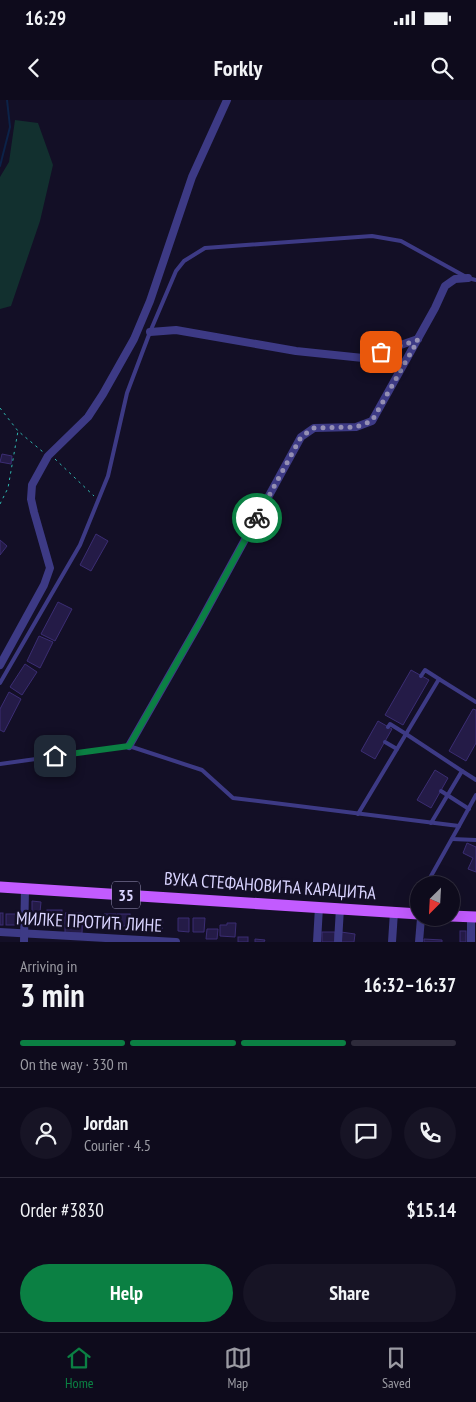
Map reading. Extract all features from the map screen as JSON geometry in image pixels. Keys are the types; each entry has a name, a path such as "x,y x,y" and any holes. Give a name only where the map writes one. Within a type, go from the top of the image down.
{"main road":[{"name":"ВУКА СТЕФАНОВИЋА КАРАЏИЋА","path":"0,887 410,914"},
{"path":"460,916 473,917"}],"street":[{"path":"0,665 44,585 50,568 31,499 32,485 48,456 88,416 98,402 116,374 134,339 150,301 192,177 227,100"},
{"path":"129,746 200,622 301,437 314,428 356,427 372,421 418,340 445,286 455,279 468,278"},
{"path":"150,332 176,330 296,351 363,358 418,340"},
{"path":"24,938 25,889"},
{"path":"317,942 319,907"},
{"path":"338,942 340,908"},
{"path":"392,942 394,912"},
{"path":"471,942 473,917"},
{"path":"418,926 419,942"},
{"name":"МИЛКЕ ПРОТИЋ ЛИНЕ","path":"0,932 24,938 176,942"}],"lane":[{"path":"0,683 80,544 108,476 127,393 176,271 184,261 205,248 372,236 400,240 468,278 476,280"},
{"path":"421,676 425,670 476,702"},
{"path":"358,814 439,679"},
{"path":"388,727 390,724 476,780"},
{"path":"385,742 398,748"},
{"path":"0,764 129,746 202,770 234,798 459,826"},
{"path":"431,823 462,771"},
{"path":"441,791 469,809"},
{"path":"431,876 476,795"},
{"path":"452,839 476,840"}],"path":[{"path":"0,504 8,488 18,431"}],"green space":[{"path":"15,120 38,123 53,165 40,221 11,306 0,309 0,177 9,162"}],"building":[{"path":"2,454 12,456 11,464 0,462"},
{"path":"96,534 108,541 91,571 80,565"},
{"path":"0,540 7,546 0,555"},
{"path":"58,602 72,609 55,641 41,634"},
{"path":"39,636 53,642 40,668 27,661"},
{"path":"25,664 37,672 22,695 10,687"},
{"path":"411,670 429,680 403,725 385,715"},
{"path":"9,692 21,699 4,732 0,730 0,709"},
{"path":"473,709 476,710 476,743 466,761 449,751"},
{"path":"378,721 392,729 375,759 361,751"},
{"path":"435,770 448,778 431,808 417,800"},
{"path":"467,843 476,847 476,872 468,869 473,858 463,853"},
{"path":"32,901 41,902 40,912 32,912"},
{"path":"47,910 62,910 62,925 47,925"},
{"path":"0,913 3,913 3,925 0,925"},
{"path":"32,913 47,913 47,925 32,924"},
{"path":"65,913 83,913 82,933 65,933"},
{"path":"6,914 18,914 18,925 6,925"},
{"path":"104,914 116,914 116,926 103,925"},
{"path":"117,914 130,914 130,926 117,926"},
{"path":"83,915 98,915 98,925 82,925"},
{"path":"178,918 189,918 189,932 178,931"},
{"path":"193,918 205,918 204,932 193,932"},
{"path":"150,919 163,919 162,930 148,930"},
{"path":"227,923 236,923 235,937 220,936 220,925 227,925"},
{"path":"207,929 218,929 217,939 206,939"},
{"path":"460,931 466,931 466,942 460,942"},
{"path":"322,932 335,932 335,942 322,942"},
{"path":"341,932 355,934 354,942 341,942"},
{"path":"238,937 248,937 248,942 238,942"},
{"path":"255,939 265,940 264,942 255,942"},
{"path":"424,939 442,940 442,942 424,942"}],"waterway":[{"path":"0,166 10,127 7,100"}],"way so far":[{"path":"257,518 301,437 314,428 356,427 372,421 418,340 381,352"}],"route":[{"path":"55,756 129,746 257,518"}]}
